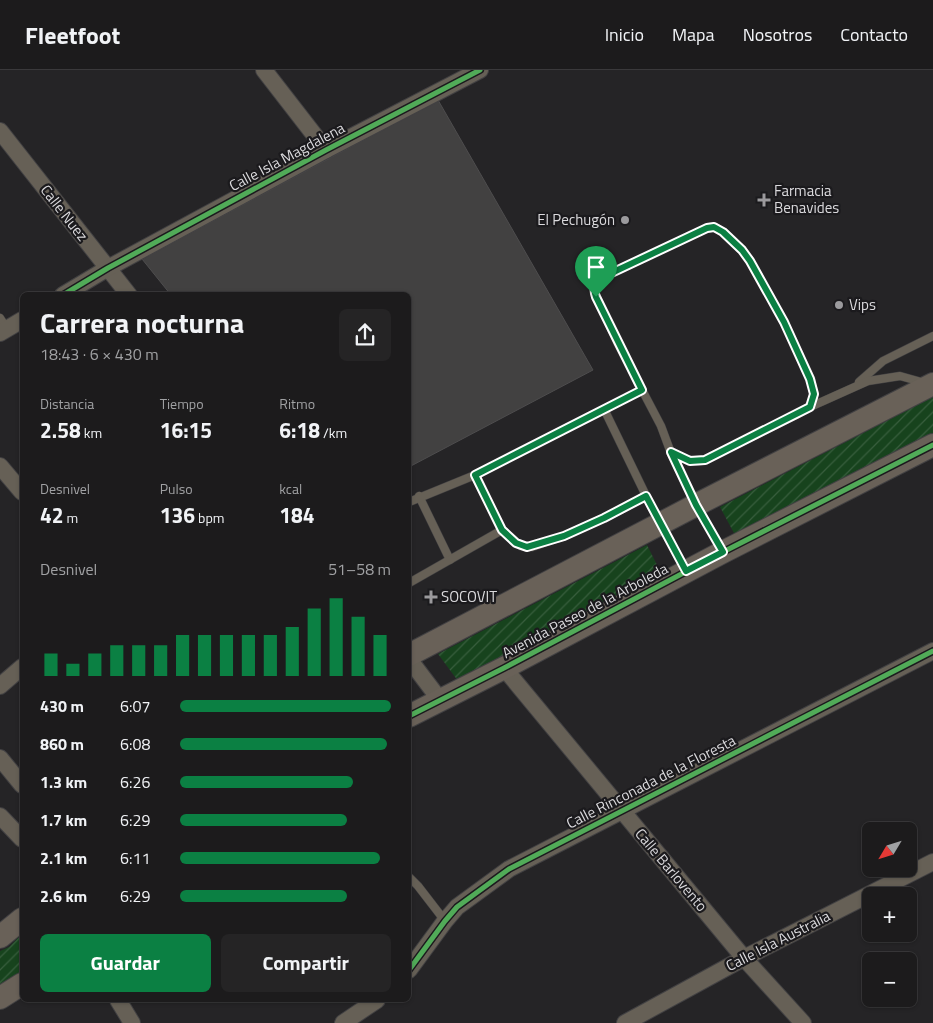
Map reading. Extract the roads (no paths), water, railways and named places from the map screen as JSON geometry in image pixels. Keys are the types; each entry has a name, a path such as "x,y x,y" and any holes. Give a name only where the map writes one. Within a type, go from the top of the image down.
{"street":[{"path":"264,70 326,150"},
{"name":"Calle Isla Magdalena","path":"69,292 108,268 326,150 480,70"},
{"name":"Calle Nuez","path":"0,131 127,292"},
{"path":"411,654 932,384"},
{"name":"Avenida Paseo de la Arboleda","path":"411,715 504,668 686,571 933,445"},
{"path":"0,466 20,490"},
{"name":"Calle Rinconada de la Floresta","path":"411,967 457,907 509,869 933,652"},
{"path":"411,662 440,700"},
{"name":"Calle Barlovento","path":"504,668 744,958 804,1023"},
{"path":"0,686 20,669"},
{"path":"0,758 20,782"},
{"path":"0,816 20,838"},
{"name":"Calle Isla Australia","path":"625,1023 744,958 933,862"},
{"path":"0,937 20,921"},
{"path":"0,998 20,985"},
{"path":"119,1002 132,1023"},
{"path":"343,1023 361,1005"}],"lane":[{"path":"723,552 696,505 661,426 596,297 595,286 605,276 707,228 714,227 723,232 746,255 784,322 810,379 814,394 810,407"},
{"path":"853,387 883,361 933,336"},
{"path":"671,452 690,461 705,460 868,380 900,376 932,384"},
{"path":"411,501 475,475 642,390"},
{"path":"604,409 660,524 686,571"},
{"path":"475,475 502,530 521,546 532,547 564,536 646,496"},
{"path":"419,496 450,560"},
{"path":"411,582 502,530"},
{"path":"411,879 445,921"}],"place":[{"name":"Farmacia Benavides","path":"764,200"},
{"name":"El Pechugón","path":"625,220"},
{"name":"Vips","path":"839,305"},
{"name":"SOCOVIT","path":"431,597"}]}
